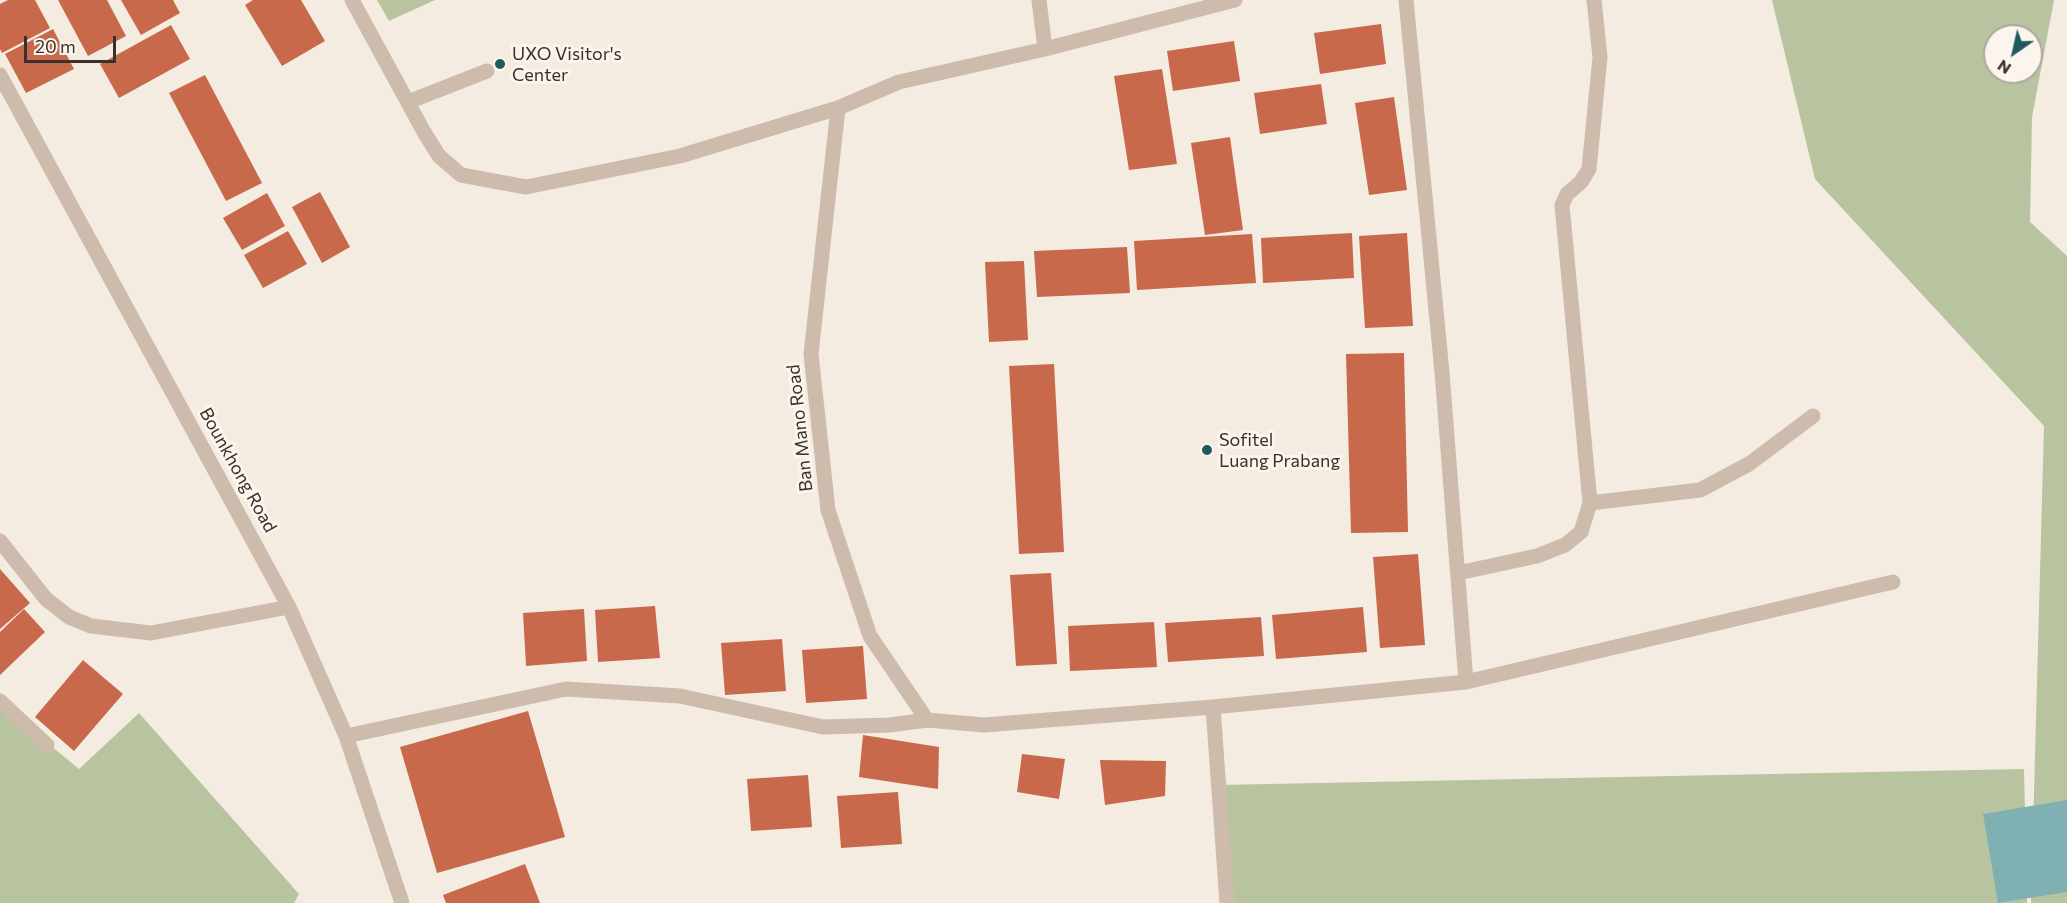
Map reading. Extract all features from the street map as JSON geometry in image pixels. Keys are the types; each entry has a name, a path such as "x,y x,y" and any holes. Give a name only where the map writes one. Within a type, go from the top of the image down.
{"street":[{"path":"352,0 439,156 460,175 526,187 680,156 838,108 899,82 1045,50 1235,0"},
{"path":"1039,0 1045,50"},
{"path":"1407,0 1442,372 1466,682"},
{"path":"1458,573 1537,556 1564,545 1581,532 1590,502 1562,205 1567,194 1581,183 1589,169 1600,57 1594,0"},
{"path":"408,102 487,71"},
{"name":"Bounkhong Road","path":"0,75 289,607 346,735 402,903"},
{"name":"Ban Mano Road","path":"838,108 812,354 828,510 870,636 927,720"},
{"path":"1590,502 1700,490 1749,464 1813,416"},
{"path":"0,541 46,599 69,617 91,626 151,633 289,607"},
{"path":"346,735 566,689 680,696 823,728 890,725 927,720 984,725 1213,707 1466,682 1893,582"},
{"path":"0,701 47,745"},
{"path":"1213,707 1227,903"}],"green space":[{"path":"377,0 435,0 389,21"},
{"path":"1772,0 2054,0 2043,58 2043,24 1983,24 1983,84 2038,84 2032,117 2030,222 2067,256 2067,903 2031,903 2044,426 1815,179"},
{"path":"0,704 79,769 139,713 299,894 294,903 0,903"},
{"path":"2024,769 2027,903 1227,903 1219,785"}],"water":[{"path":"2067,800 2067,892 1998,903 1983,814"}],"building":[{"path":"8,0 35,0 50,28 2,53 0,49 0,4"},
{"path":"58,0 107,0 126,36 88,56"},
{"path":"121,0 173,0 180,13 141,35"},
{"path":"253,0 301,0 325,41 282,66 245,5"},
{"path":"1381,24 1386,64 1320,74 1314,33"},
{"path":"171,25 190,59 119,98 100,64"},
{"path":"53,29 74,69 26,93 5,54"},
{"path":"1234,41 1240,81 1173,91 1167,51"},
{"path":"1162,69 1177,164 1129,170 1114,76"},
{"path":"205,75 262,183 226,201 169,93"},
{"path":"1321,84 1327,124 1260,134 1254,93"},
{"path":"1394,97 1407,190 1369,195 1355,103"},
{"path":"1230,137 1243,230 1205,235 1191,143"},
{"path":"320,192 350,247 322,263 292,207"},
{"path":"267,193 285,226 242,250 223,218"},
{"path":"288,231 307,264 263,288 244,255"},
{"path":"1352,233 1354,278 1263,283 1261,238"},
{"path":"1407,233 1413,326 1365,328 1359,236"},
{"path":"1252,234 1256,283 1137,290 1134,241"},
{"path":"1127,247 1130,293 1037,297 1034,251"},
{"path":"1024,261 1028,340 989,342 985,262"},
{"path":"1404,353 1408,532 1351,533 1346,354"},
{"path":"1054,364 1064,552 1019,554 1009,366"},
{"path":"1418,554 1425,645 1380,648 1373,557"},
{"path":"0,569 30,603 0,629"},
{"path":"1051,573 1057,664 1016,666 1010,575"},
{"path":"655,606 660,658 598,662 595,610"},
{"path":"1363,607 1367,652 1276,659 1272,615"},
{"path":"24,609 45,632 0,675 0,632"},
{"path":"584,609 587,661 526,666 523,613"},
{"path":"1261,617 1264,656 1168,662 1165,623"},
{"path":"1154,622 1157,667 1070,671 1068,626"},
{"path":"782,639 786,691 725,695 721,643"},
{"path":"863,646 867,699 806,703 802,650"},
{"path":"83,660 123,694 74,751 35,717"},
{"path":"528,711 565,837 437,873 400,747"},
{"path":"863,735 939,747 938,789 859,777"},
{"path":"1022,754 1065,759 1059,799 1017,792"},
{"path":"1100,760 1166,761 1165,796 1105,805"},
{"path":"808,775 812,827 751,831 747,779"},
{"path":"898,792 902,844 841,848 837,796"},
{"path":"525,864 540,903 446,903 443,895"}],"place":[{"name":"UXO Visitor's Center","path":"500,64"},
{"name":"Sofitel Luang Prabang","path":"1207,450"}]}
